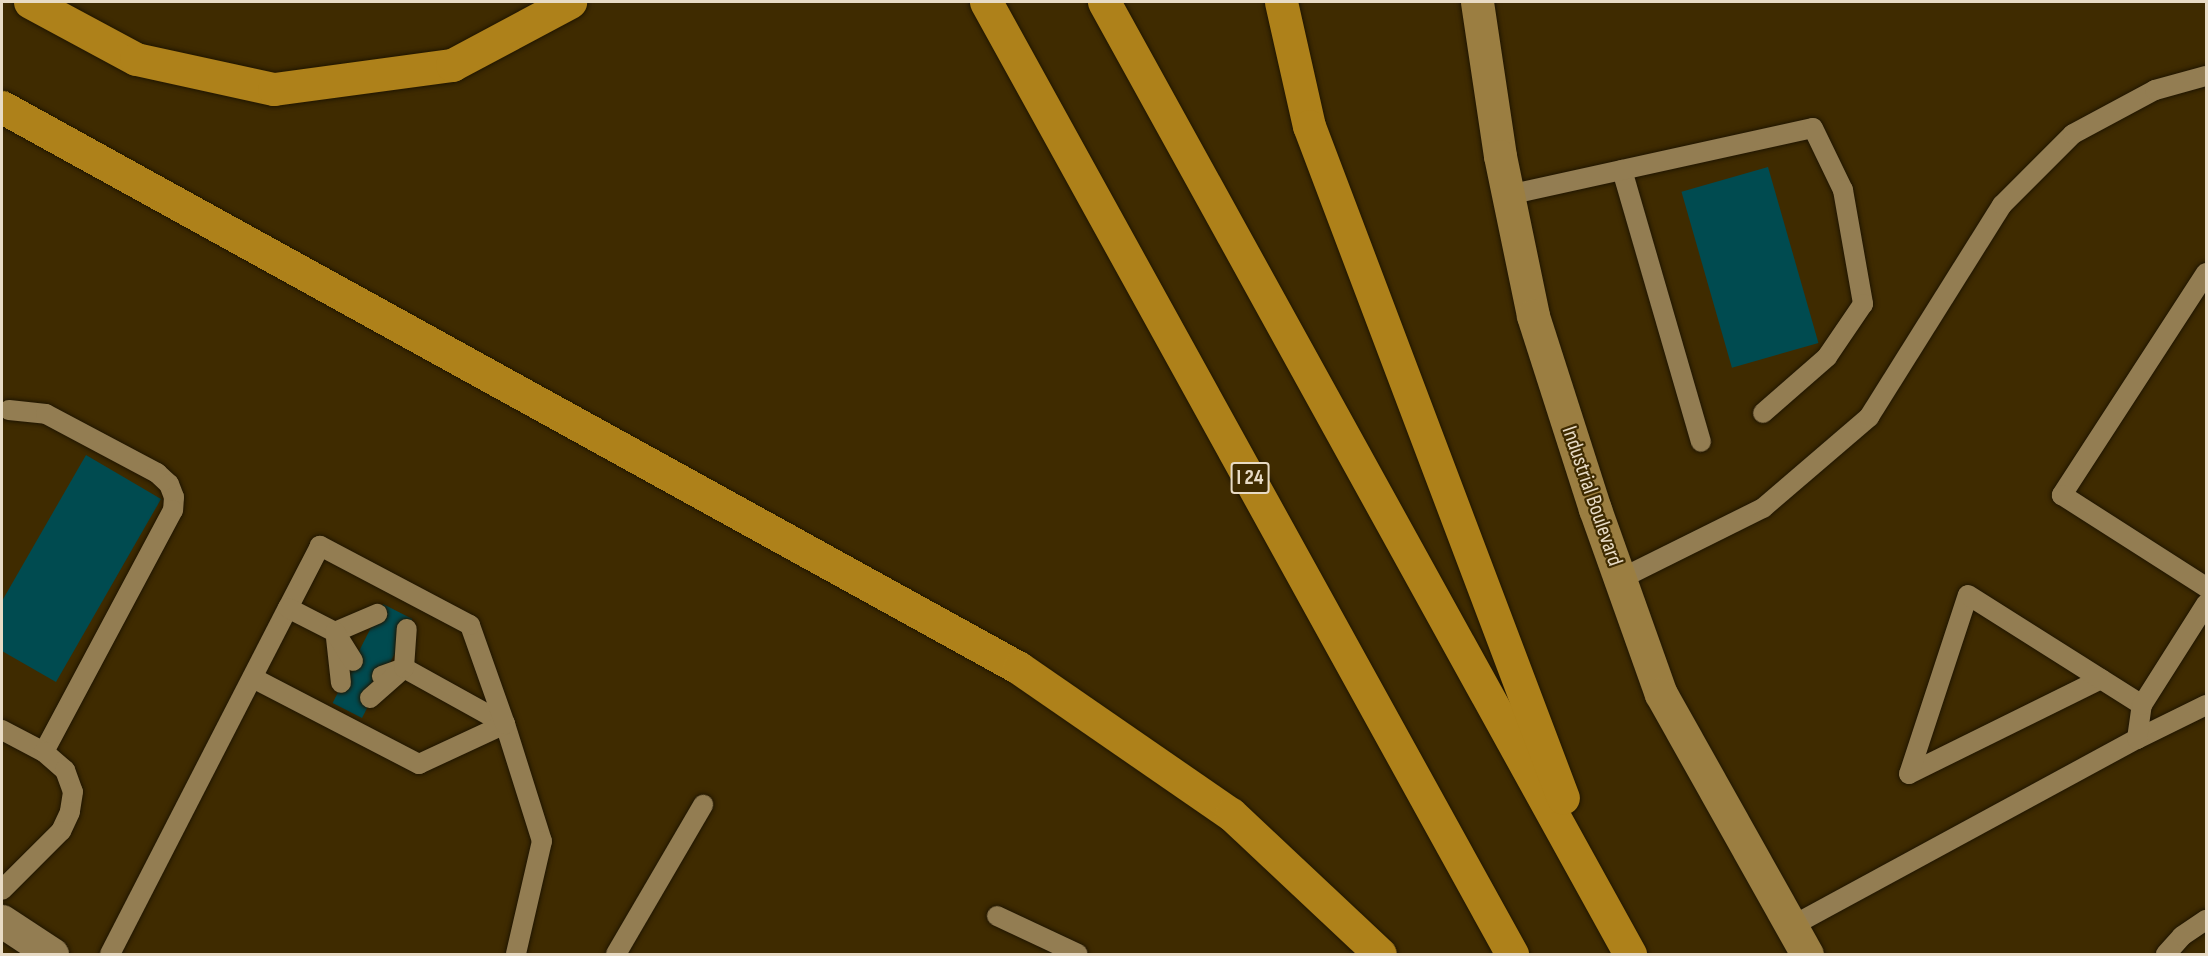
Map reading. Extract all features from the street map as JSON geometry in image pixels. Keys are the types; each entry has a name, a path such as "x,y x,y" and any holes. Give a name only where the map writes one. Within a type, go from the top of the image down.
{"highway":[{"path":"30,2 136,59 274,89 452,65 570,2"},
{"path":"74,2 136,59"},
{"name":"I 24","path":"986,2 1512,954"},
{"path":"1104,2 1630,954"},
{"path":"1281,2 1309,126 1607,912"},
{"path":"2,107 1019,668 1231,814 1380,954"}],"street":[{"name":"Industrial Boulevard","path":"1477,2 1508,195 1533,316 1620,579 1661,694 1807,954"},
{"path":"2,921 52,954"}],"lane":[{"path":"1620,579 1763,508 1869,417 2002,205 2073,134 2155,90 2206,76"},
{"path":"1508,195 1813,128 1843,190 1863,304 1827,357 1763,413"},
{"path":"1622,170 1701,442"},
{"path":"2206,273 2062,495 2206,587"},
{"path":"4,413 46,414 157,472 170,484 174,498 173,510 44,752"},
{"path":"110,954 320,546 470,625 505,724 542,841 516,954"},
{"path":"2101,679 1909,774 1968,595 2101,679 2142,705"},
{"path":"2137,739 2142,705 2206,604"},
{"path":"288,608 335,632 353,661"},
{"path":"335,632 373,623"},
{"path":"370,698 404,669 407,629"},
{"path":"335,632 341,683"},
{"path":"397,647 404,669 505,724"},
{"path":"382,676 404,669"},
{"path":"253,678 419,764 505,724"},
{"path":"1792,926 2137,739 2206,705"},
{"path":"2,730 44,752 64,770 73,792 70,812 61,831 2,890"},
{"path":"616,954 703,805"},
{"path":"997,916 1078,954"},
{"path":"2166,954 2182,936 2206,920"}],"building":[{"path":"1768,167 1818,343 1732,368 1681,192"},
{"path":"86,455 161,499 56,682 2,651 2,601"},
{"path":"383,604 412,619 362,718 333,703"}]}
